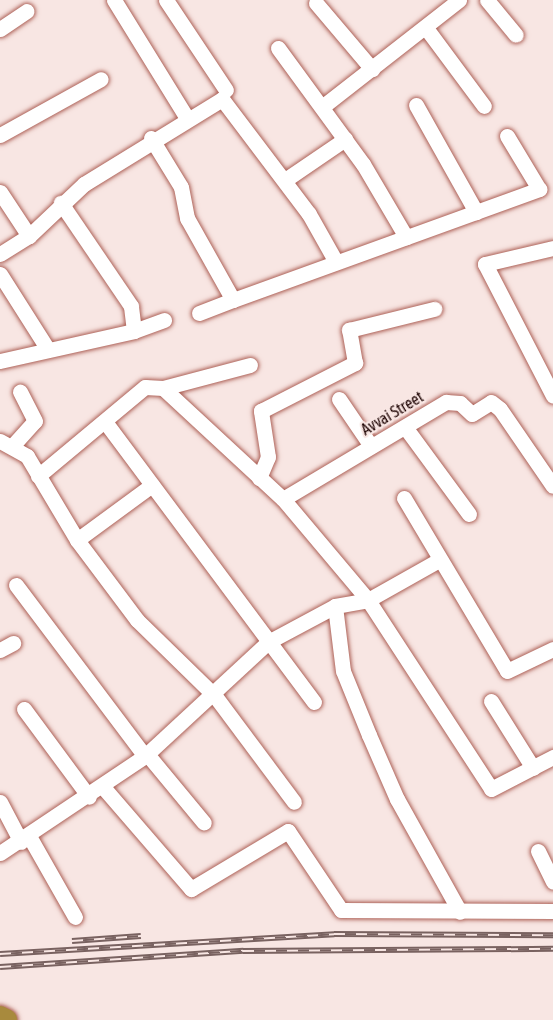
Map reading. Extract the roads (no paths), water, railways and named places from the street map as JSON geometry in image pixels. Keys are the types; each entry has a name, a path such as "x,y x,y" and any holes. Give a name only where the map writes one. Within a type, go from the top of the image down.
{"highway":[{"path":"0,1017 6,1020"}],"street":[{"path":"114,0 186,118"},
{"path":"166,0 226,90"},
{"path":"322,107 459,0"},
{"path":"487,0 516,35"},
{"path":"316,3 372,69"},
{"path":"0,29 27,11"},
{"path":"426,28 484,106"},
{"path":"278,48 345,139 406,237"},
{"path":"0,135 100,79"},
{"path":"0,255 28,236 61,203 151,138 186,118 227,100 285,180 336,262"},
{"path":"416,105 476,212"},
{"path":"199,313 539,189 507,136"},
{"path":"151,138 181,187 186,218 233,300"},
{"path":"285,180 345,139"},
{"path":"0,192 28,236"},
{"path":"61,203 131,306 134,331"},
{"path":"553,248 484,264 553,396"},
{"path":"0,274 47,348"},
{"path":"259,478 268,457 261,411 355,363 349,330 434,309"},
{"path":"0,361 47,348 134,331 164,320"},
{"path":"38,476 106,423 145,387 163,388 250,364"},
{"path":"163,388 283,499 368,600 491,789 553,758"},
{"path":"20,392 35,421 7,443 38,476 77,540 137,620 215,696 294,802"},
{"path":"339,399 371,446"},
{"name":"Avvai Street","path":"283,499 446,402 460,403 472,414 491,402 553,486"},
{"path":"106,423 314,702"},
{"path":"405,427 469,514"},
{"path":"77,540 152,485"},
{"path":"404,498 507,671 553,649"},
{"path":"0,853 89,797 146,755 215,696 268,642 335,606 368,600 439,560"},
{"path":"16,585 146,755 204,823"},
{"path":"335,606 343,671 369,735 397,799 460,912"},
{"path":"491,701 533,768"},
{"path":"24,710 89,797"},
{"path":"103,787 191,889 288,831 341,910 553,911"},
{"path":"0,802 75,917"},
{"path":"538,851 553,882"}],"railway":[{"path":"0,954 334,934 553,935"},
{"path":"72,941 141,936"},
{"path":"0,967 243,951 553,949"}]}
